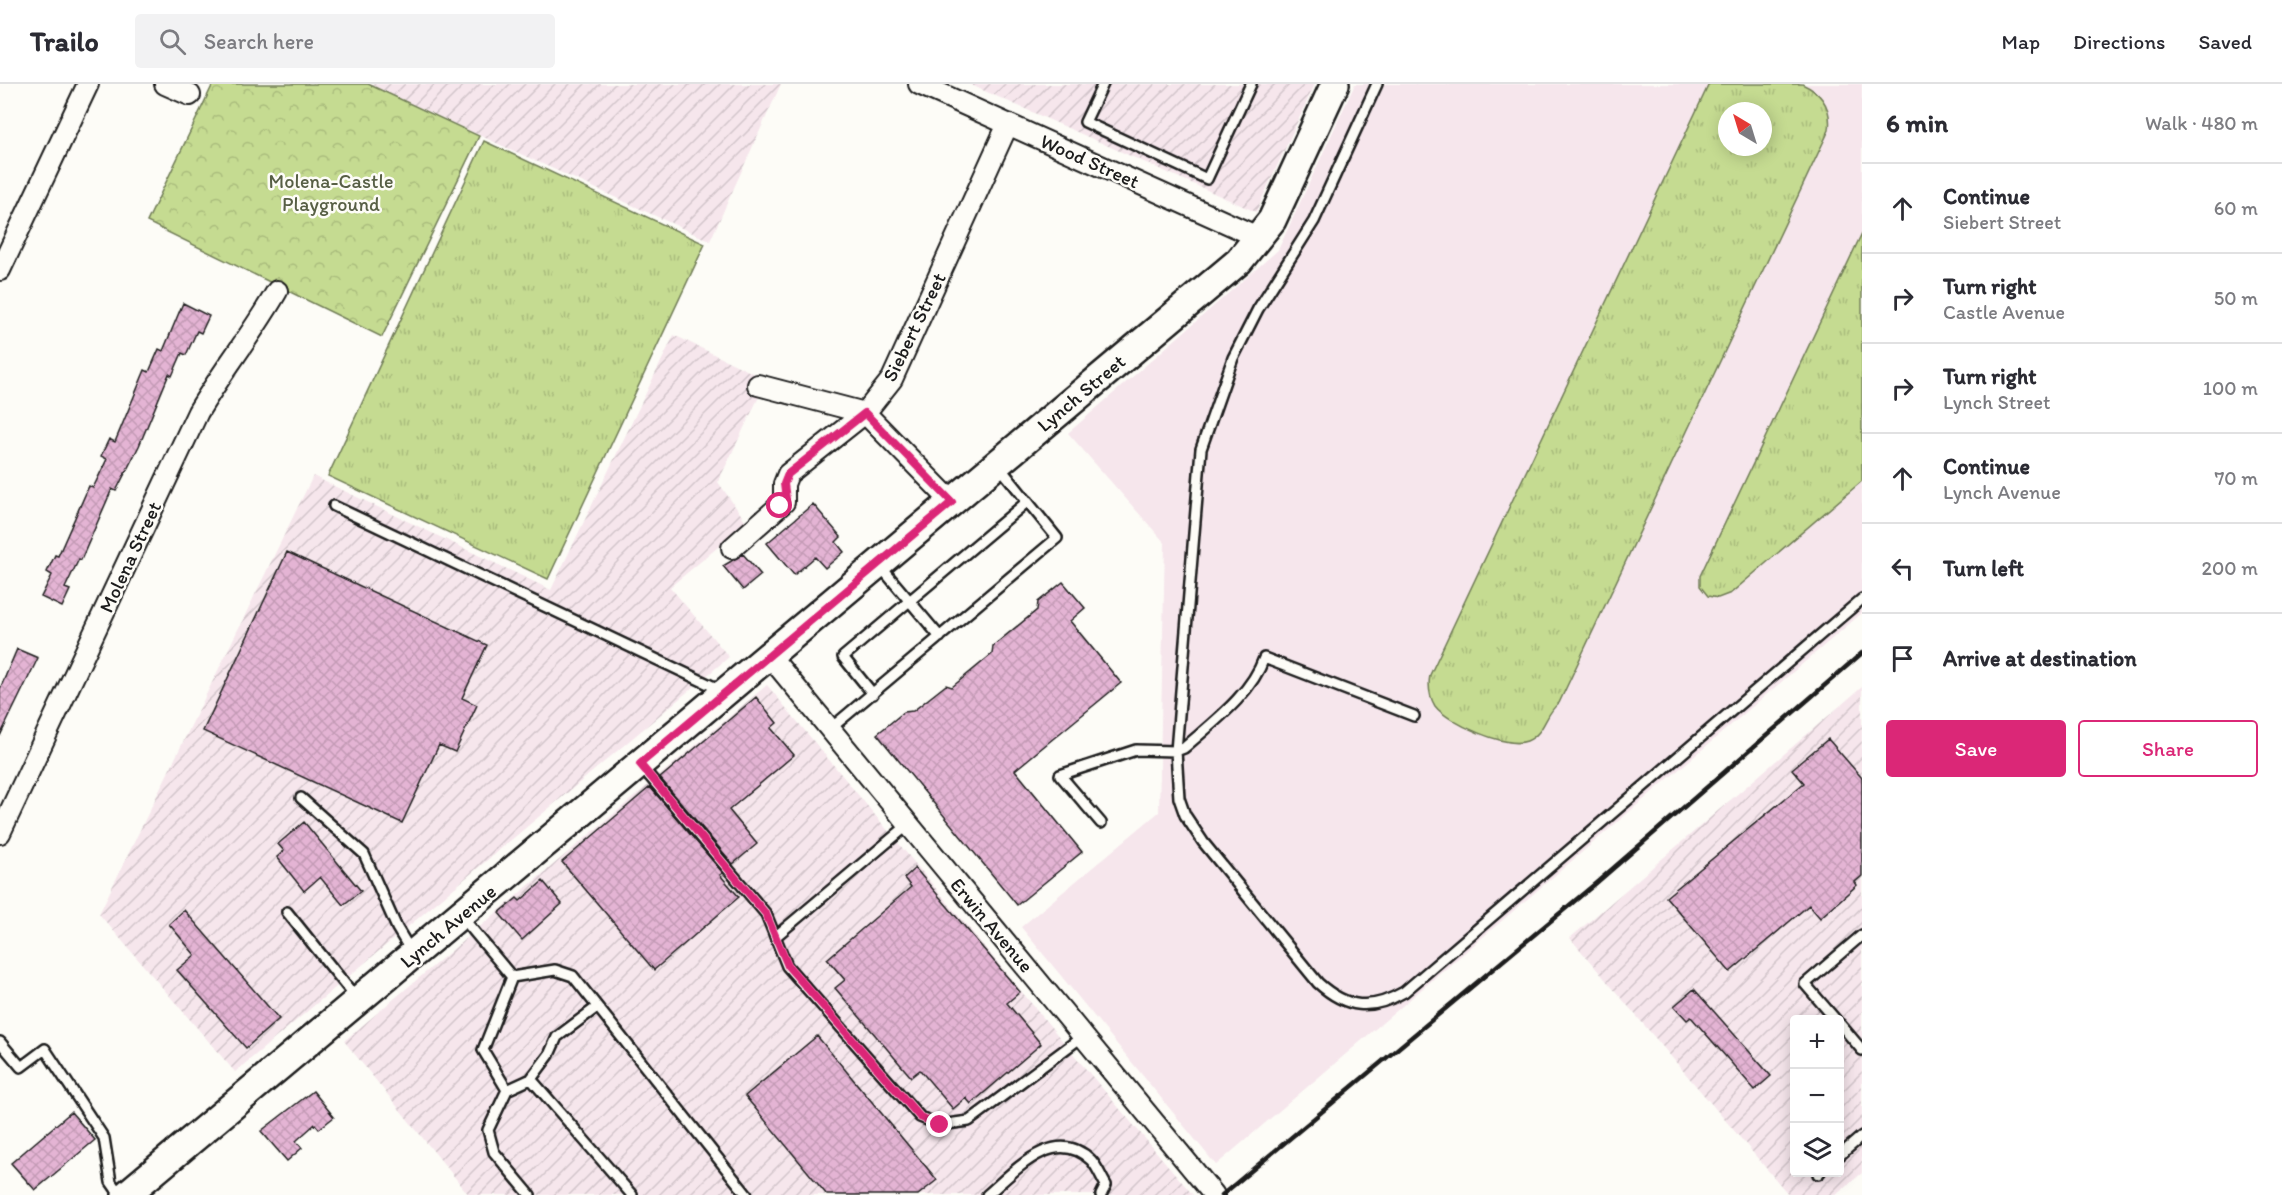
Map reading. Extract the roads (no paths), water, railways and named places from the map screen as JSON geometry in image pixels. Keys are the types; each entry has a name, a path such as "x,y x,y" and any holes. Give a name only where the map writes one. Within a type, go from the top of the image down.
{"street":[{"path":"0,270 88,84"},
{"path":"165,84 190,95"},
{"name":"Wood Street","path":"919,84 1260,238"},
{"name":"Lynch Street","path":"769,655 1239,261 1260,238 1272,220 1335,84"},
{"name":"Siebert Street","path":"732,548 784,502 784,484 788,474 865,413 892,379 1008,124"},
{"name":"Molena Street","path":"0,832 198,412 218,378 257,326 277,291"},
{"path":"758,385 865,413 952,502"},
{"name":"Lynch Avenue","path":"130,1193 769,655"},
{"name":"Erwin Avenue","path":"769,655 1214,1195"}],"lane":[{"path":"1103,84 1085,122 1208,179 1251,84"},
{"path":"1377,84 1314,221 1258,309 1233,358 1201,449 1176,751 1179,798 1185,815 1203,842 1318,983 1334,997 1356,1005 1372,1004 1404,992 1862,599"},
{"path":"830,729 1057,538 997,463"},
{"path":"873,694 843,657 1028,501"},
{"path":"334,507 725,692"},
{"path":"878,563 940,637"},
{"path":"1101,823 1060,775 1136,750 1176,751 1184,748 1225,712 1252,681 1264,658 1414,716"},
{"path":"640,764 766,914 788,966 920,1117 940,1125 969,1121 1083,1035"},
{"path":"301,798 364,854 397,928 413,955"},
{"path":"775,937 909,825"},
{"path":"287,912 358,1001"},
{"path":"461,915 512,977"},
{"path":"1832,1015 1805,984 1862,935"},
{"path":"512,977 555,970 573,976 747,1195"},
{"path":"507,1089 483,1050 512,977"},
{"path":"530,1195 494,1152 488,1130 507,1089 531,1079 549,1055 557,1037 597,1006"},
{"path":"1844,1030 1862,1050"},
{"path":"0,1042 21,1067 45,1049 104,1138 111,1182 130,1193"},
{"path":"531,1079 632,1195"},
{"path":"1844,1151 1862,1136"},
{"path":"987,1195 1029,1160 1057,1146 1077,1149 1093,1161 1106,1185 1101,1195"}],"railway":[{"path":"1222,1195 1595,884 1862,653"}],"park label":[{"name":"Molena-Castle Playground","path":"331,192"}]}
